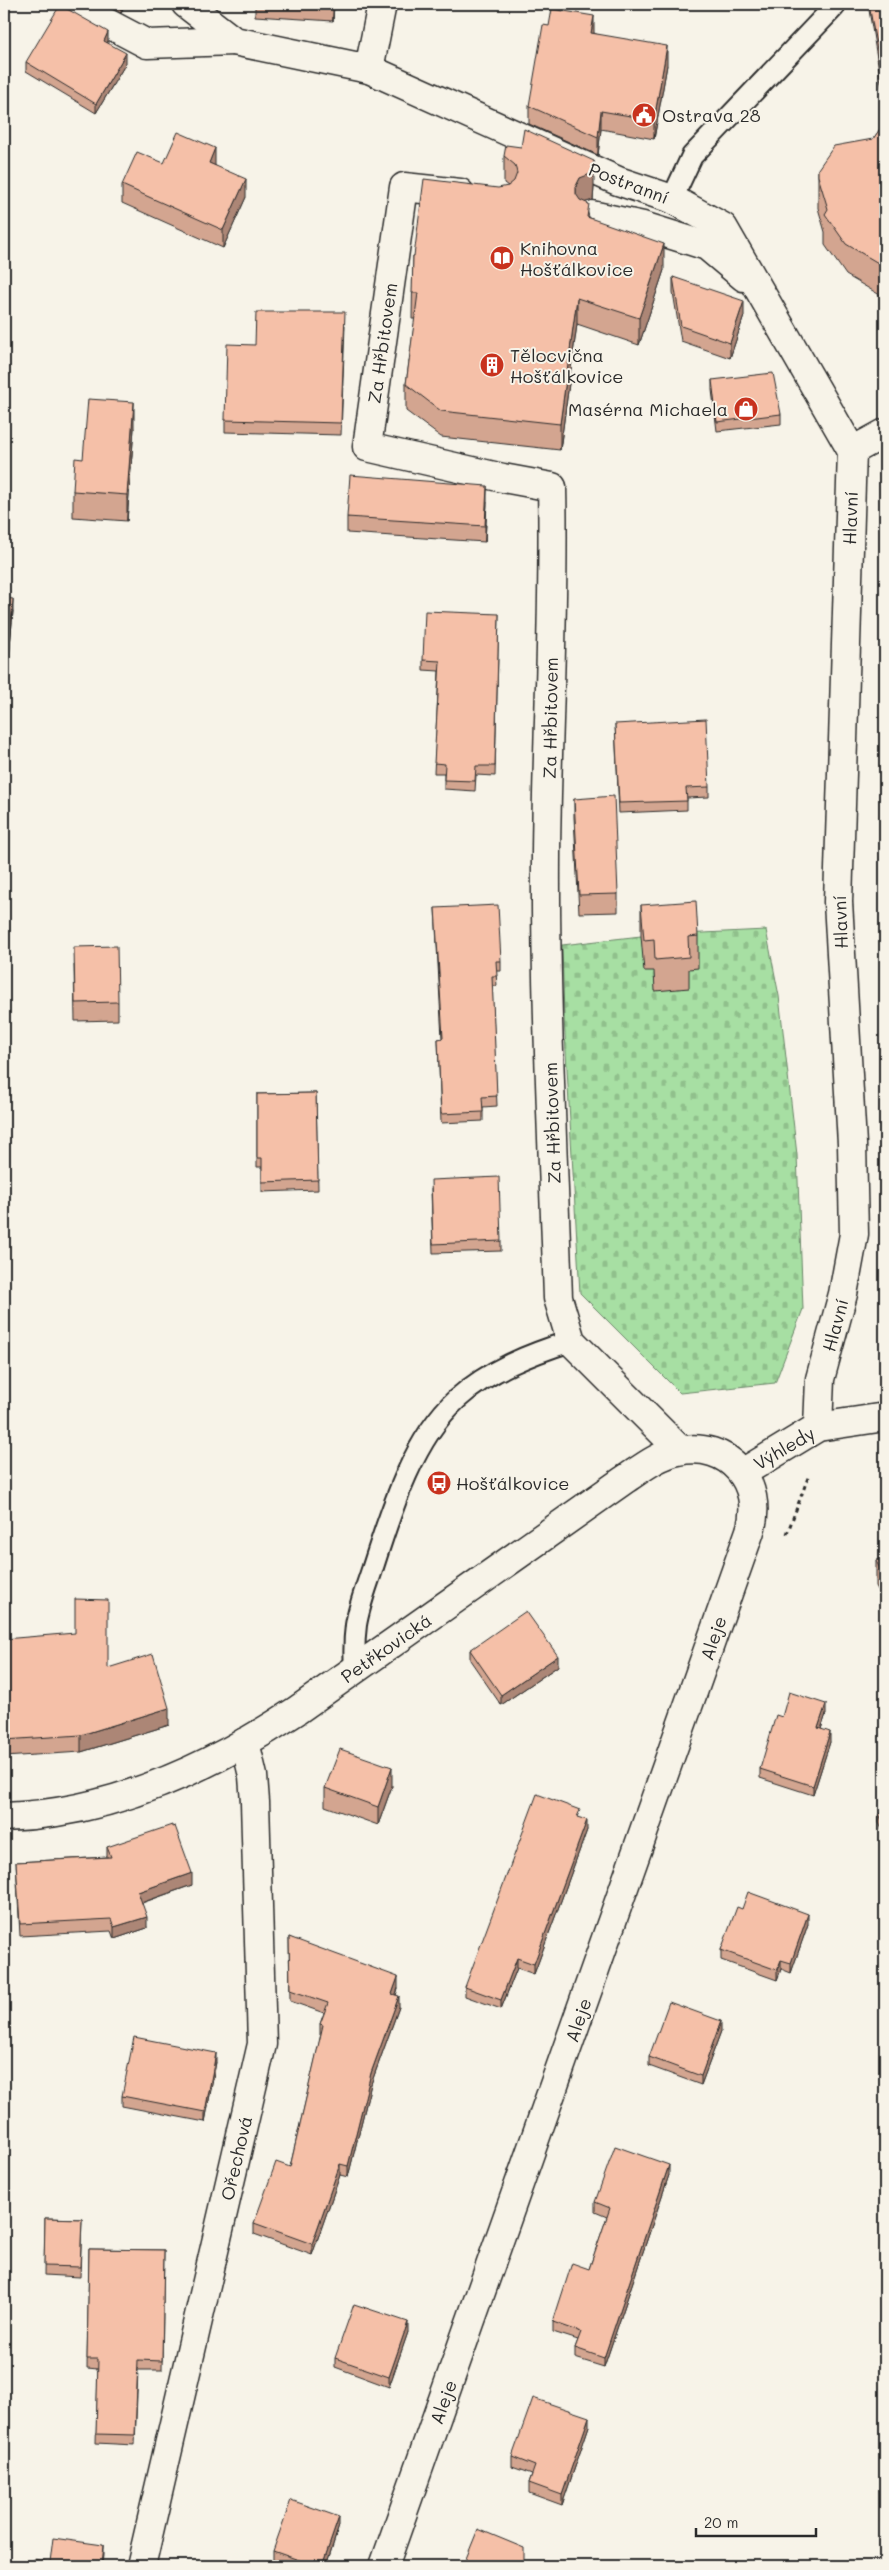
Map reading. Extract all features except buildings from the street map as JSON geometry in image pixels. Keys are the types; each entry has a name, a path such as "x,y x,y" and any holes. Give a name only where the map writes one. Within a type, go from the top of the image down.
{"street":[{"path":"71,4 147,44 234,41"},
{"name":"Postranní","path":"186,4 234,41 369,69 618,181 672,199 722,227 852,451"},
{"path":"369,69 382,4"},
{"name":"Za Hřbitovem","path":"482,196 404,187 367,447 552,487 554,550 546,853 558,1298 571,1341 680,1450"},
{"path":"591,215 643,226 707,246 756,287"},
{"path":"852,451 885,433"},
{"name":"Hlavní","path":"818,1427 820,1379 843,1294 854,1234 852,1144 838,902 852,451"},
{"name":"Výhledy","path":"742,1472 818,1427 885,1417"},
{"name":"Petřkovická","path":"4,1817 64,1812 108,1801 195,1768 245,1742 288,1716 624,1480 653,1462 680,1450 698,1448 714,1451 729,1460 742,1472"},
{"name":"Aleje","path":"384,2566 752,1526 754,1501 742,1472"},
{"name":"Ořechová","path":"141,2566 262,2044 255,1802 253,1776 245,1742"}],"lane":[{"path":"672,199 692,156 834,7"},
{"path":"355,1670 356,1624 376,1558 414,1460 435,1423 457,1399 493,1372 533,1353 571,1341"}],"green space":[{"path":"766,930 779,996 797,1155 803,1309 775,1383 680,1393 580,1293 564,1017 562,945 641,936"}],"place":[{"name":"Ostrava 28","path":"644,115"},
{"name":"Knihovna Hošťálkovice","path":"502,258"},
{"name":"Tělocvična Hošťálkovice","path":"492,365"},
{"name":"Masérna Michaela","path":"746,409"},
{"name":"Hošťálkovice","path":"439,1483"}]}
